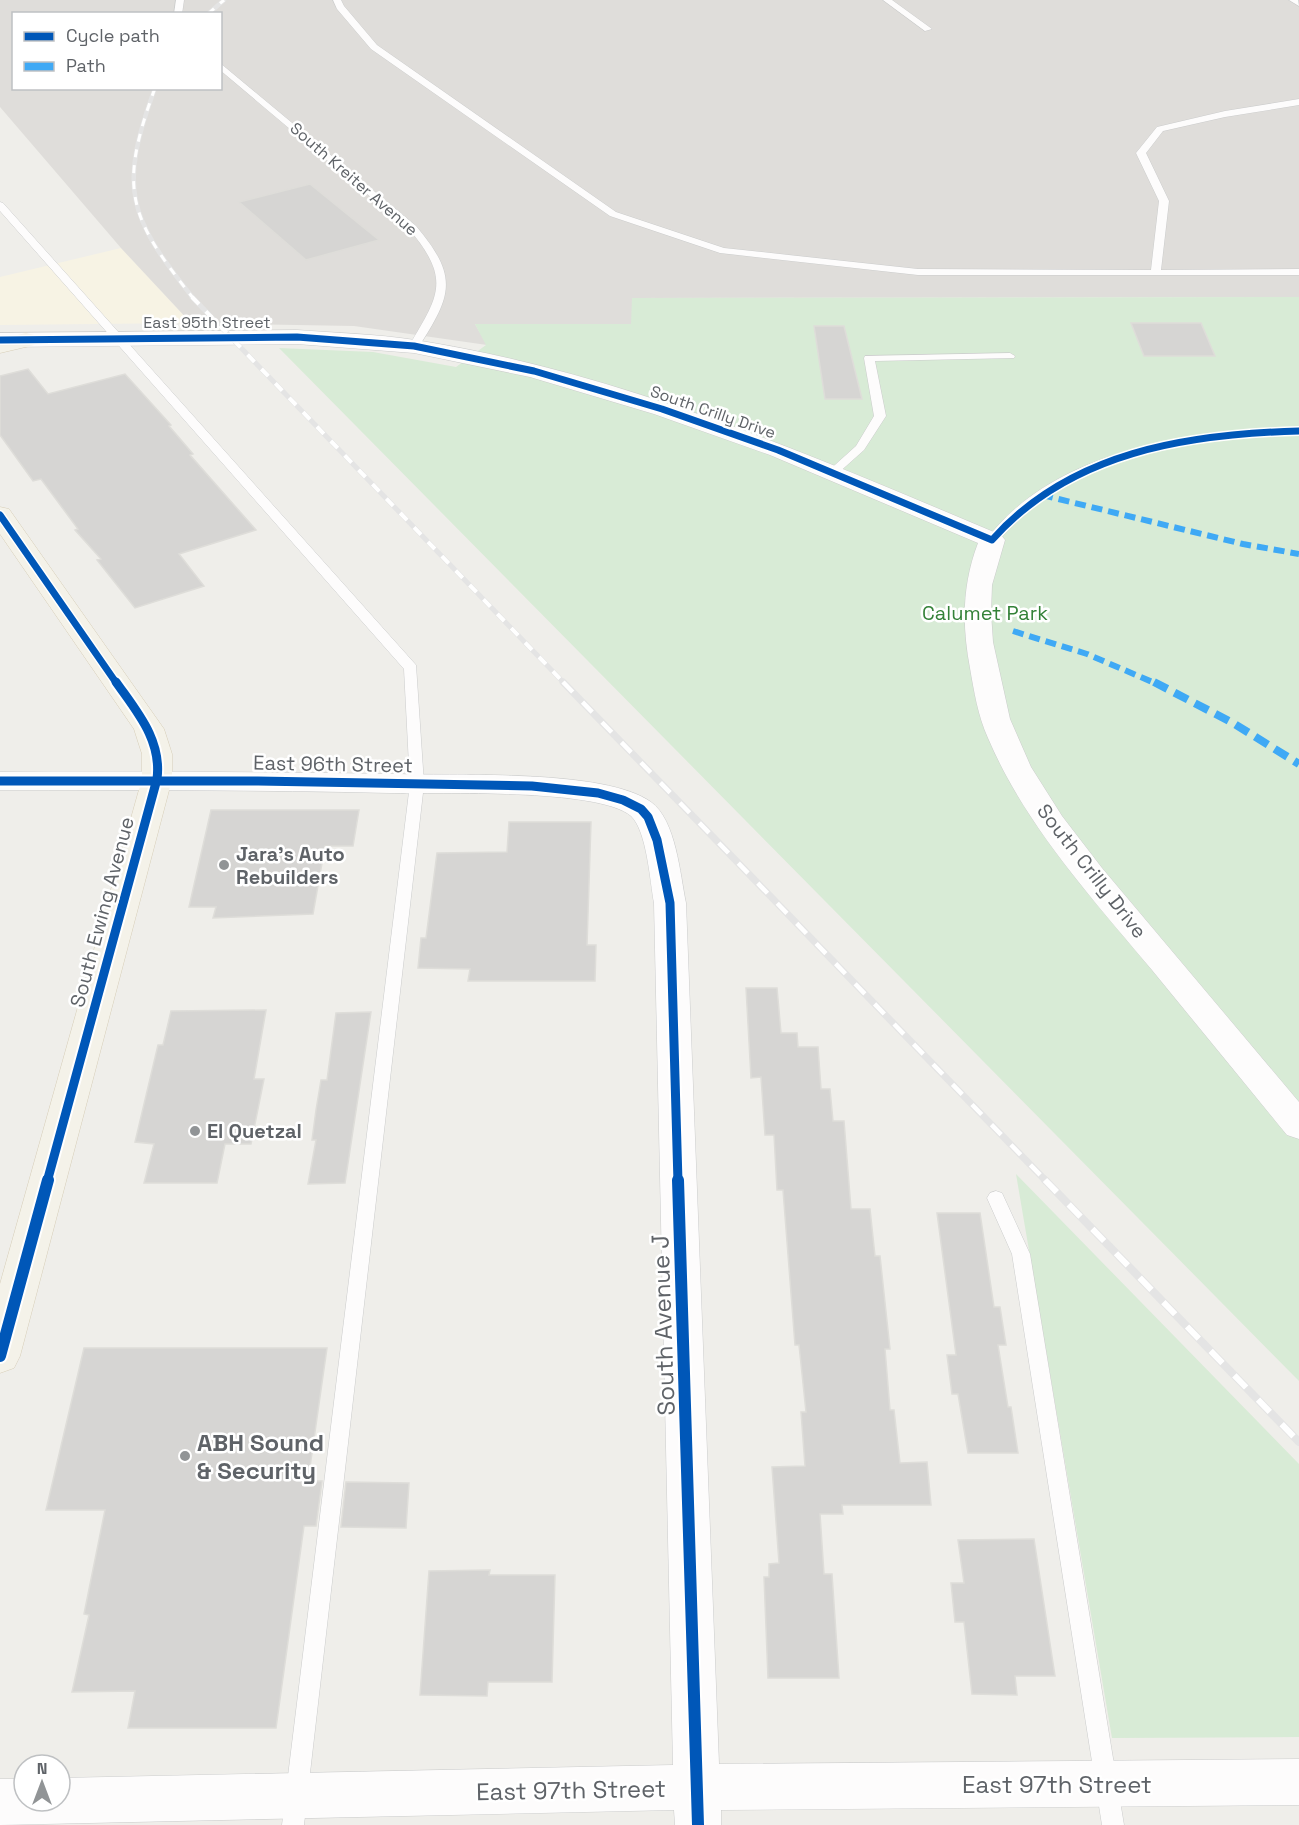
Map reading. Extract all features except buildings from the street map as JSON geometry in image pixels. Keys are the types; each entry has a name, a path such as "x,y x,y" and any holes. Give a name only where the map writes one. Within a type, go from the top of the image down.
{"main road":[{"path":"0,346 26,340"},
{"name":"South Ewing Avenue","path":"0,515 148,729 158,750 159,763 157,779 0,1356"}],"street":[{"name":"East 95th Street","path":"0,340 297,337 414,345"},
{"name":"South Crilly Drive","path":"414,345 534,371 662,409 778,450 992,540 981,567 976,594 976,622 987,686 1001,736 1028,789 1071,851 1299,1126"},
{"name":"East 96th Street","path":"0,781 157,779 507,786 583,791 620,799 641,809 653,826"},
{"name":"South Avenue J","path":"653,826 670,903 698,1806"},
{"name":"East 97th Street","path":"72,1801 295,1810 1109,1804 1299,1782"}],"lane":[{"path":"337,0 340,7 375,47 613,214 723,251 918,272 1299,272"},
{"path":"886,0 928,30"},
{"path":"1293,0 1299,4"},
{"name":"South Kreiter Avenue","path":"222,67 413,228 433,249 442,269 443,285 436,306 414,345"},
{"path":"1156,273 1164,201 1142,153 1160,129 1225,114 1299,102"},
{"path":"0,205 411,668 417,784 295,1810"},
{"path":"832,473 860,448 880,416 869,358 1010,356"},
{"path":"992,540 1017,513 1042,495 1108,460 1187,441 1230,434 1299,431"},
{"path":"996,1198 1021,1254 1109,1804"}],"shaded area":[{"path":"0,0 1299,0 1299,297 632,298 632,324 475,324 487,345 354,326 191,323 121,248 0,107"},
{"path":"121,248 191,323 0,325 0,277"}],"green space":[{"name":"Calumet Park","path":"1299,297 1299,1381 279,348 373,352 456,367 486,345 475,324 631,324 632,298"},
{"path":"1016,1174 1299,1464 1299,1737 1112,1738"}],"railway":[{"path":"210,12 224,0"},
{"path":"154,90 136,152 134,177 136,200 154,245 193,298"},
{"path":"192,297 565,684"},
{"path":"563,682 1047,1182"},
{"path":"1045,1180 1299,1442"}],"marked path":[{"path":"1042,495 1243,544 1299,554"},
{"path":"1013,631 1087,654 1161,686 1233,723 1299,764"}],"cycle path":[{"path":"0,340 297,337 414,346 534,371 662,409 778,450 992,540 1017,513 1046,491 1114,459 1188,440 1226,435 1299,431"},
{"path":"0,515 149,729 158,760 157,779 0,1356"},
{"path":"0,781 258,781 532,786 598,793 623,800 641,809 648,817 661,853 670,903 698,1825"}],"place":[{"name":"Jara's Auto Rebuilders","path":"224,865"},
{"name":"El Quetzal","path":"195,1131"},
{"name":"ABH Sound & Security","path":"185,1456"}]}
